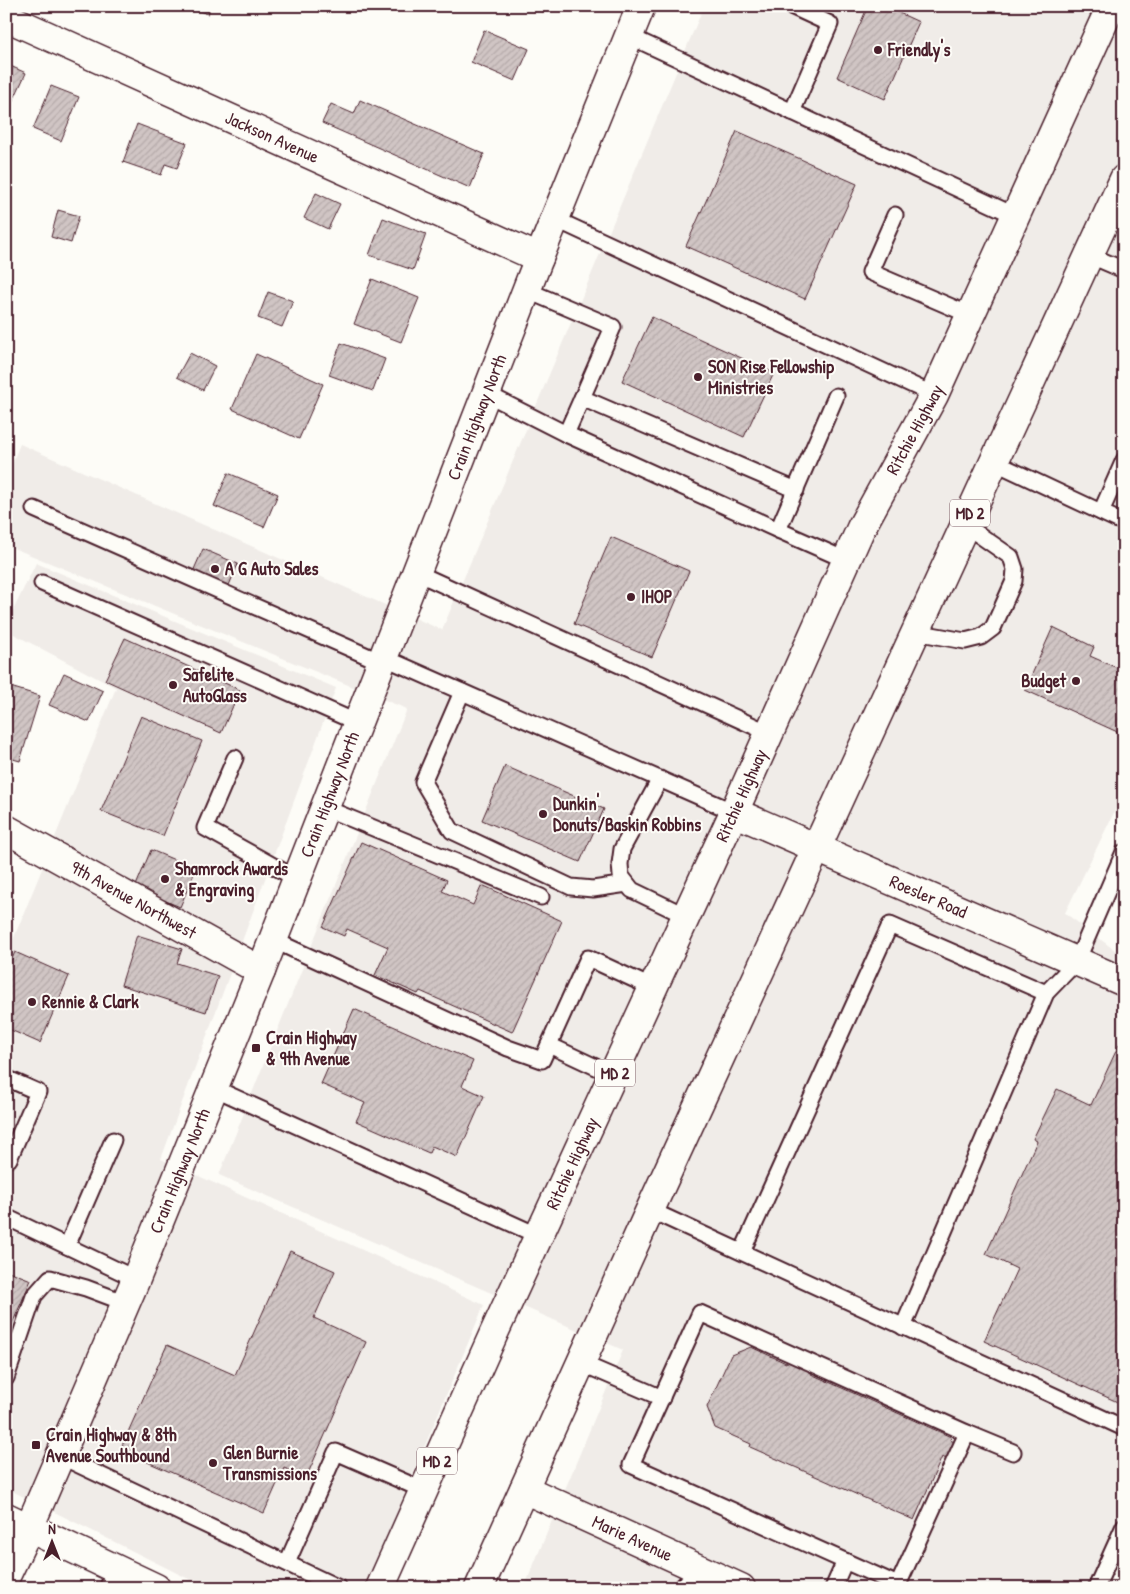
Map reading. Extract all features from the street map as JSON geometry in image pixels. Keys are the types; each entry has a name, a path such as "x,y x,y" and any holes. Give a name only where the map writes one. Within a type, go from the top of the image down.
{"main road":[{"name":"Crain Highway North","path":"6,1576 18,1522 60,1456 131,1291 214,1088 526,290 641,6"},
{"name":"Ritchie Highway","path":"380,1588 848,561 861,528 934,395 1112,6"},
{"name":"Jackson Avenue","path":"6,17 539,258"},
{"name":"MD 2","path":"479,1588 650,1210 1124,179"},
{"name":"Roesler Road","path":"734,812 1124,982"},
{"name":"9th Avenue Northwest","path":"6,829 261,971"},
{"name":"Marie Avenue","path":"524,1489 742,1588"},
{"path":"18,1522 112,1579 156,1588"}],"lane":[{"path":"791,6 830,24 792,112"},
{"path":"629,36 1016,216"},
{"path":"895,215 870,272 970,315"},
{"path":"555,219 934,395"},
{"path":"1089,255 1124,270"},
{"path":"526,290 613,327 566,434"},
{"path":"486,394 566,434 848,561"},
{"path":"778,530 836,396"},
{"path":"582,398 796,490"},
{"path":"1100,512 1124,460"},
{"path":"994,462 1124,523"},
{"path":"34,509 382,660 462,692 734,812"},
{"path":"915,632 965,641 980,637 993,628 1014,581 1015,569 1011,556 965,525"},
{"path":"415,572 769,734"},
{"path":"42,583 358,723"},
{"path":"462,692 423,782 452,831 571,887 593,889 627,884"},
{"path":"235,758 205,828 297,879"},
{"path":"660,779 622,849 621,876 632,890 686,916"},
{"path":"324,808 541,897"},
{"path":"903,1327 1046,993 1077,961 1124,852"},
{"path":"742,1252 890,925 1046,993"},
{"path":"273,940 508,1048 542,1060 588,958 653,988"},
{"path":"548,1046 613,1075"},
{"path":"6,1078 38,1092 9,1159"},
{"path":"214,1088 539,1236"},
{"path":"67,1246 113,1140"},
{"path":"650,1210 1124,1428"},
{"path":"6,1217 67,1246 131,1291"},
{"path":"6,1378 34,1296 50,1278 86,1288 131,1291"},
{"path":"967,1433 898,1585 631,1465 700,1313 1013,1452"},
{"path":"581,1363 662,1398"},
{"path":"287,1563 336,1452 424,1490"},
{"path":"60,1456 338,1588"},
{"path":"1096,1588 1124,1526"},
{"path":"832,1588 845,1561"},
{"path":"681,1588 701,1569"}],"shaded area":[{"path":"704,6 1124,6 1124,792 1065,913 1124,957 1124,1513 1088,1588 524,1588 623,1350 219,1175 407,709 6,545 6,478 20,444 442,630"},
{"path":"36,563 336,688 161,1159 484,1305 365,1588 207,1588 6,1488 6,957 116,688 6,630 6,625"}],"building":[{"path":"183,6 211,6 208,14"},
{"path":"529,6 546,6 543,12"},
{"name":"Friendly's","path":"868,6 884,6 919,22 885,99 837,77"},
{"path":"484,30 529,49 515,81 471,62"},
{"path":"6,64 26,73 6,116"},
{"path":"51,86 79,97 61,141 33,129"},
{"path":"360,100 484,154 470,188 322,123 331,104 354,114"},
{"path":"137,124 187,143 177,168 165,164 161,175 123,162"},
{"path":"737,131 857,184 805,299 686,246"},
{"path":"316,193 340,204 328,229 304,218"},
{"path":"58,210 79,216 71,243 51,237"},
{"path":"383,218 426,234 413,270 369,255"},
{"path":"372,279 419,298 401,342 354,324"},
{"path":"268,292 293,301 282,327 258,318"},
{"name":"SON Rise Fellowship Ministries","path":"652,317 774,373 744,437 622,381"},
{"path":"341,343 385,359 373,391 329,375"},
{"path":"190,353 215,366 203,390 177,377"},
{"path":"256,354 323,384 299,439 232,409"},
{"path":"228,473 278,494 264,527 214,506"},
{"name":"IHOP","path":"611,537 689,571 652,657 574,624"},
{"name":"A G Auto Sales","path":"203,549 238,564 227,590 192,574"},
{"name":"Budget","path":"1053,627 1094,647 1090,656 1124,671 1124,735 1025,690"},
{"name":"Safelite AutoGlass","path":"125,638 240,690 221,733 105,680"},
{"path":"64,673 103,691 89,722 49,705"},
{"path":"7,686 40,696 20,761 6,757"},
{"path":"141,716 202,741 163,836 101,811"},
{"name":"Dunkin' Donuts/Baskin Robbins","path":"505,766 604,809 580,862 482,820"},
{"path":"361,842 447,880 442,891 473,905 482,885 562,921 512,1032 420,991 418,994 375,975 388,947 347,929 344,936 323,927"},
{"name":"Shamrock Awards & Engraving","path":"151,850 196,869 180,907 135,888"},
{"path":"137,935 182,949 177,963 218,976 206,1012 121,985"},
{"name":"Rennie & Clark","path":"15,952 69,976 40,1043 6,1028 6,972"},
{"path":"354,1009 473,1061 462,1086 484,1096 457,1157 432,1146 429,1153 356,1121 365,1103 321,1084"},
{"path":"1123,1036 1124,1405 984,1341 1017,1269 986,1254 1037,1141 1033,1139 1057,1089 1091,1105"},
{"path":"290,1251 335,1271 314,1318 366,1342 306,1478 284,1468 264,1513 120,1450 167,1345 235,1375"},
{"path":"6,1270 31,1280 6,1338"},
{"path":"751,1347 786,1363 787,1361 812,1372 811,1374 951,1437 950,1440 959,1444 951,1461 942,1457 914,1520 750,1447 751,1444 715,1428 707,1407 731,1355"}],"place":[{"name":"Friendly's","path":"878,50"},
{"name":"SON Rise Fellowship Ministries","path":"698,377"},
{"name":"A G Auto Sales","path":"215,569"},
{"name":"IHOP","path":"631,597"},
{"name":"Budget","path":"1076,681"},
{"name":"Safelite AutoGlass","path":"173,685"},
{"name":"Dunkin' Donuts/Baskin Robbins","path":"543,814"},
{"name":"Shamrock Awards & Engraving","path":"165,879"},
{"name":"Rennie & Clark","path":"32,1002"},
{"name":"Crain Highway & 9th Avenue","path":"256,1048"},
{"name":"Crain Highway & 8th Avenue Southbound","path":"36,1445"},
{"name":"Glen Burnie Transmissions","path":"213,1463"}]}
